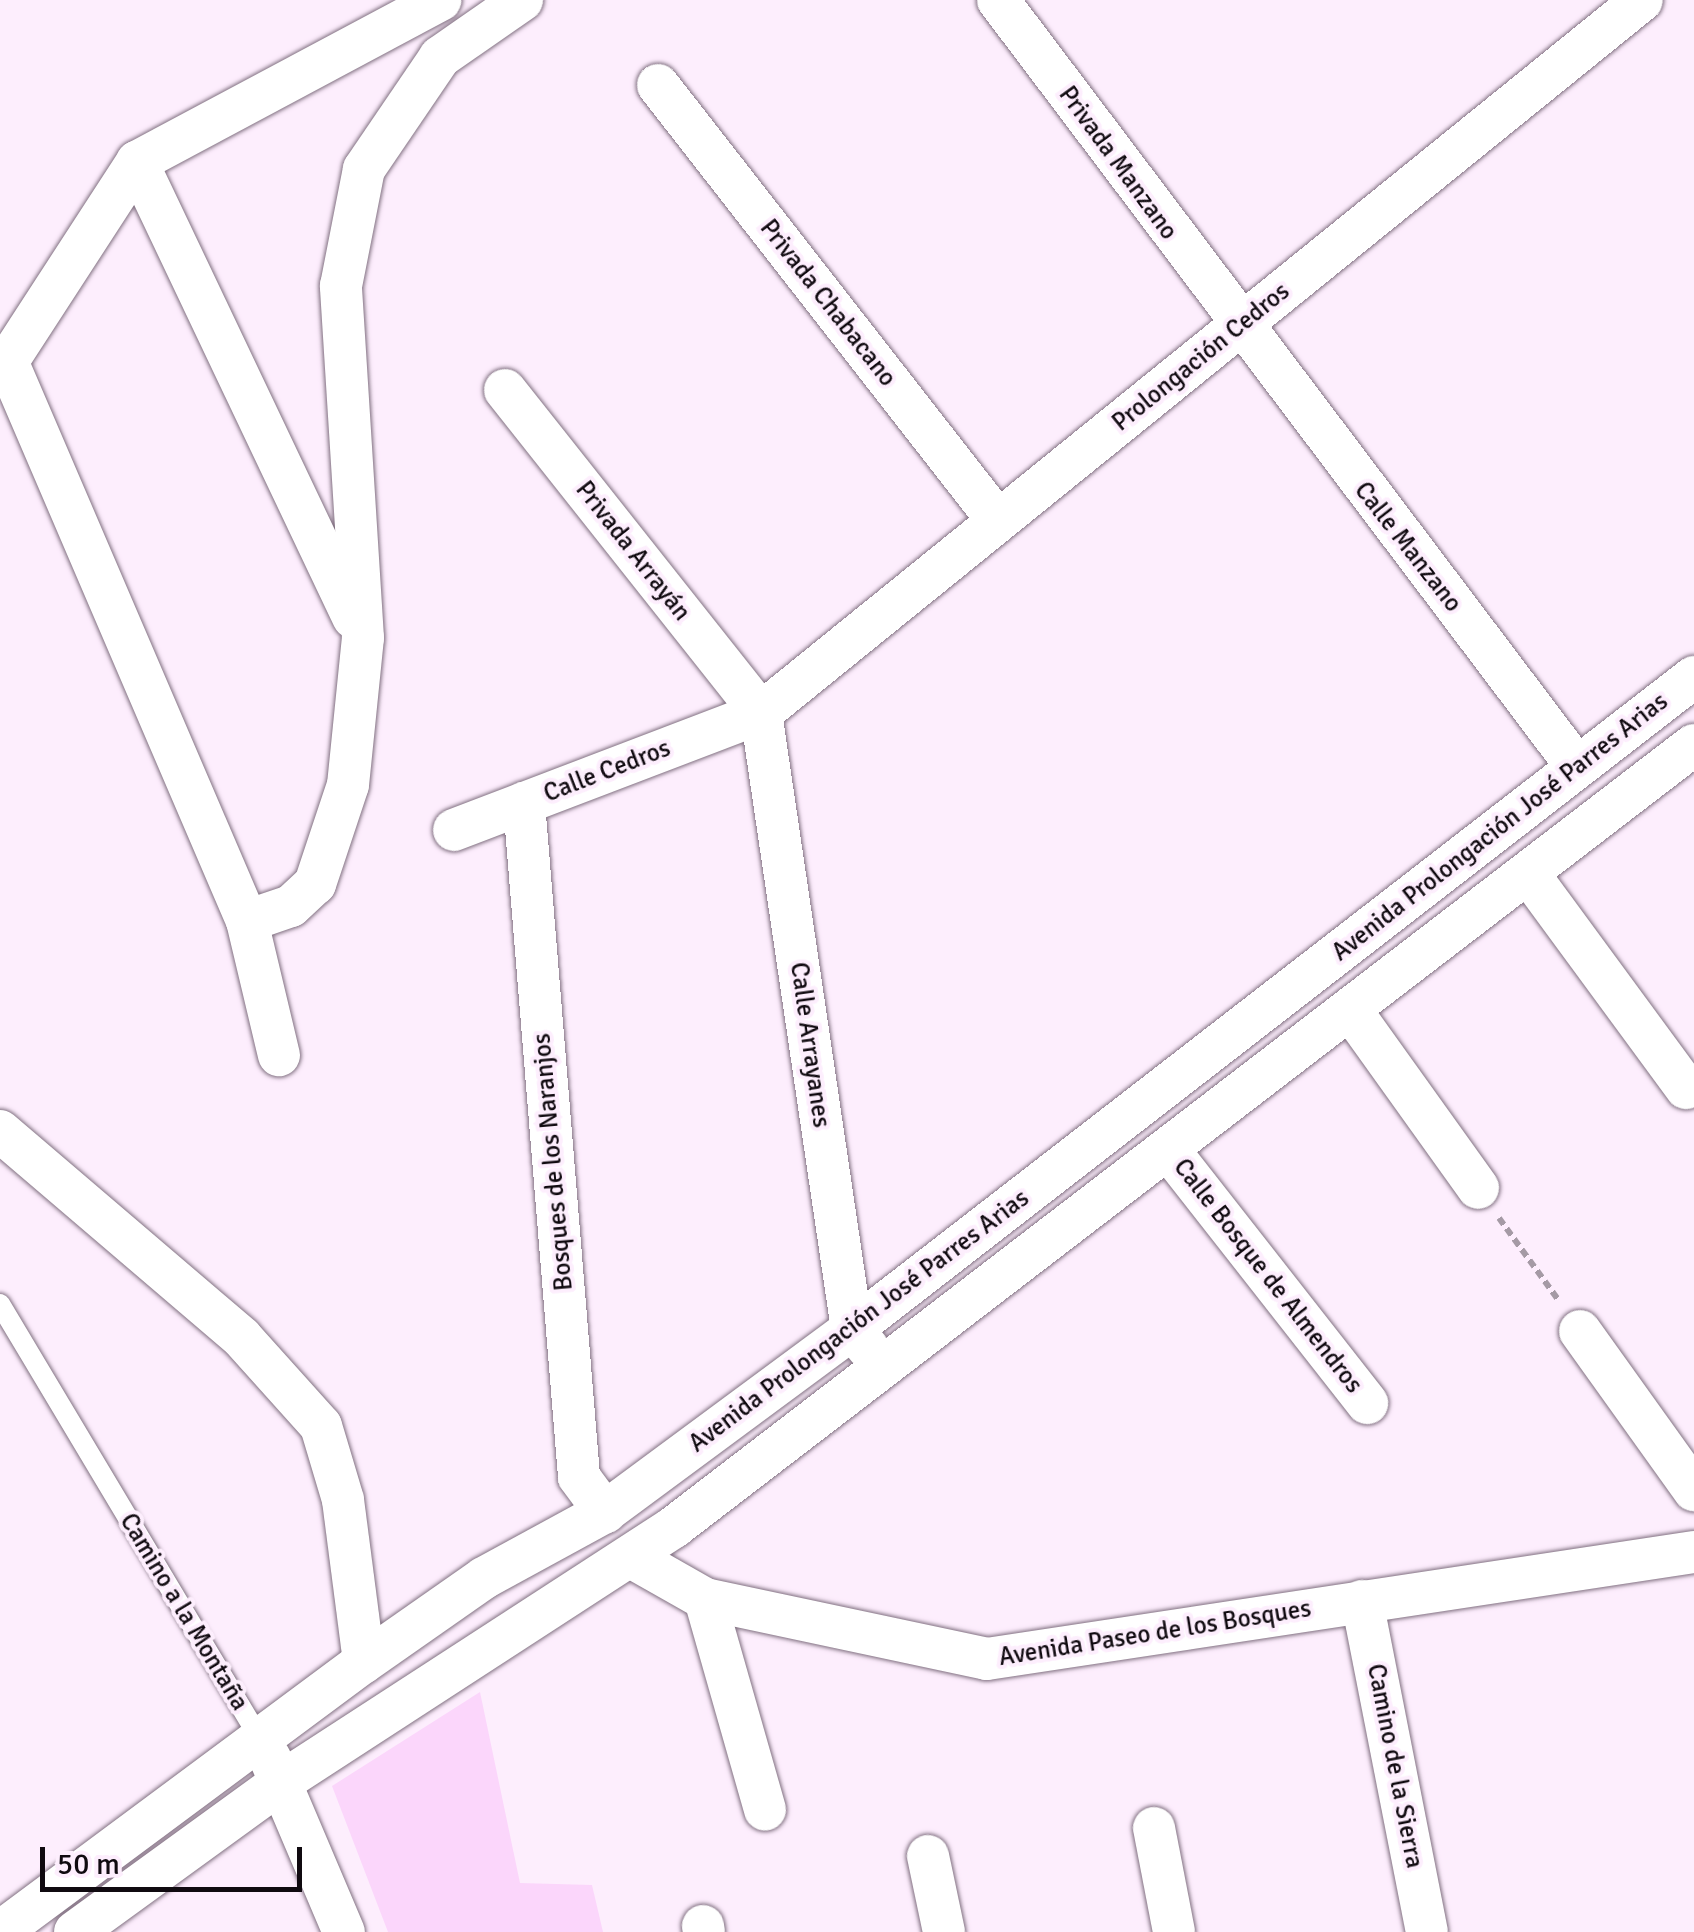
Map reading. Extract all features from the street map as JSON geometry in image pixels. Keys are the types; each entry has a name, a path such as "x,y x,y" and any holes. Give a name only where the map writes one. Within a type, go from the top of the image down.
{"street":[{"path":"247,921 291,906 315,884 348,785 363,638 341,286 348,222 364,170 440,57 522,0"},
{"name":"Privada Manzano","path":"998,0 1238,326"},
{"name":"Prolongación Cedros","path":"760,713 1642,0"},
{"path":"279,1055 247,921 4,367 137,162 428,6 440,57"},
{"name":"Privada Chabacano","path":"658,85 998,521"},
{"path":"137,162 363,638"},
{"name":"Calle Manzano","path":"1238,326 1577,767"},
{"name":"Privada Arrayán","path":"505,390 760,713"},
{"name":"Avenida Prolongación José Parres Arias","path":"0,1932 364,1662 484,1578 605,1512 852,1329 1694,676"},
{"name":"Calle Cedros","path":"454,830 760,713"},
{"name":"Calle Arrayanes","path":"760,713 852,1329"},
{"name":"Avenida Prolongación José Parres Arias","path":"75,1932 283,1781 631,1557 1694,744"},
{"name":"Bosques de los Naranjos","path":"524,803 579,1477 605,1512"},
{"path":"1528,872 1686,1088"},
{"path":"1350,1009 1478,1188"},
{"path":"0,1131 242,1338 321,1426 343,1500 364,1662"},
{"name":"Calle Bosque de Almendros","path":"1168,1148 1368,1403"},
{"path":"852,1329 884,1366"},
{"path":"1580,1331 1694,1490"},
{"name":"Avenida Paseo de los Bosques","path":"631,1557 705,1599 987,1659 1694,1552"},
{"path":"705,1599 765,1810"},
{"name":"Camino de la Sierra","path":"1362,1601 1427,1932"},
{"name":"Camino a la Montaña","path":"260,1739 283,1781 344,1932"},
{"path":"1154,1828 1174,1932"},
{"path":"928,1856 944,1932"}],"lane":[{"name":"Camino a la Montaña","path":"0,1304 260,1739"}],"path":[{"path":"1478,1188 1580,1331"}],"shaded area":[{"path":"480,1692 520,1883 592,1885 603,1932 388,1932 332,1786"}]}
